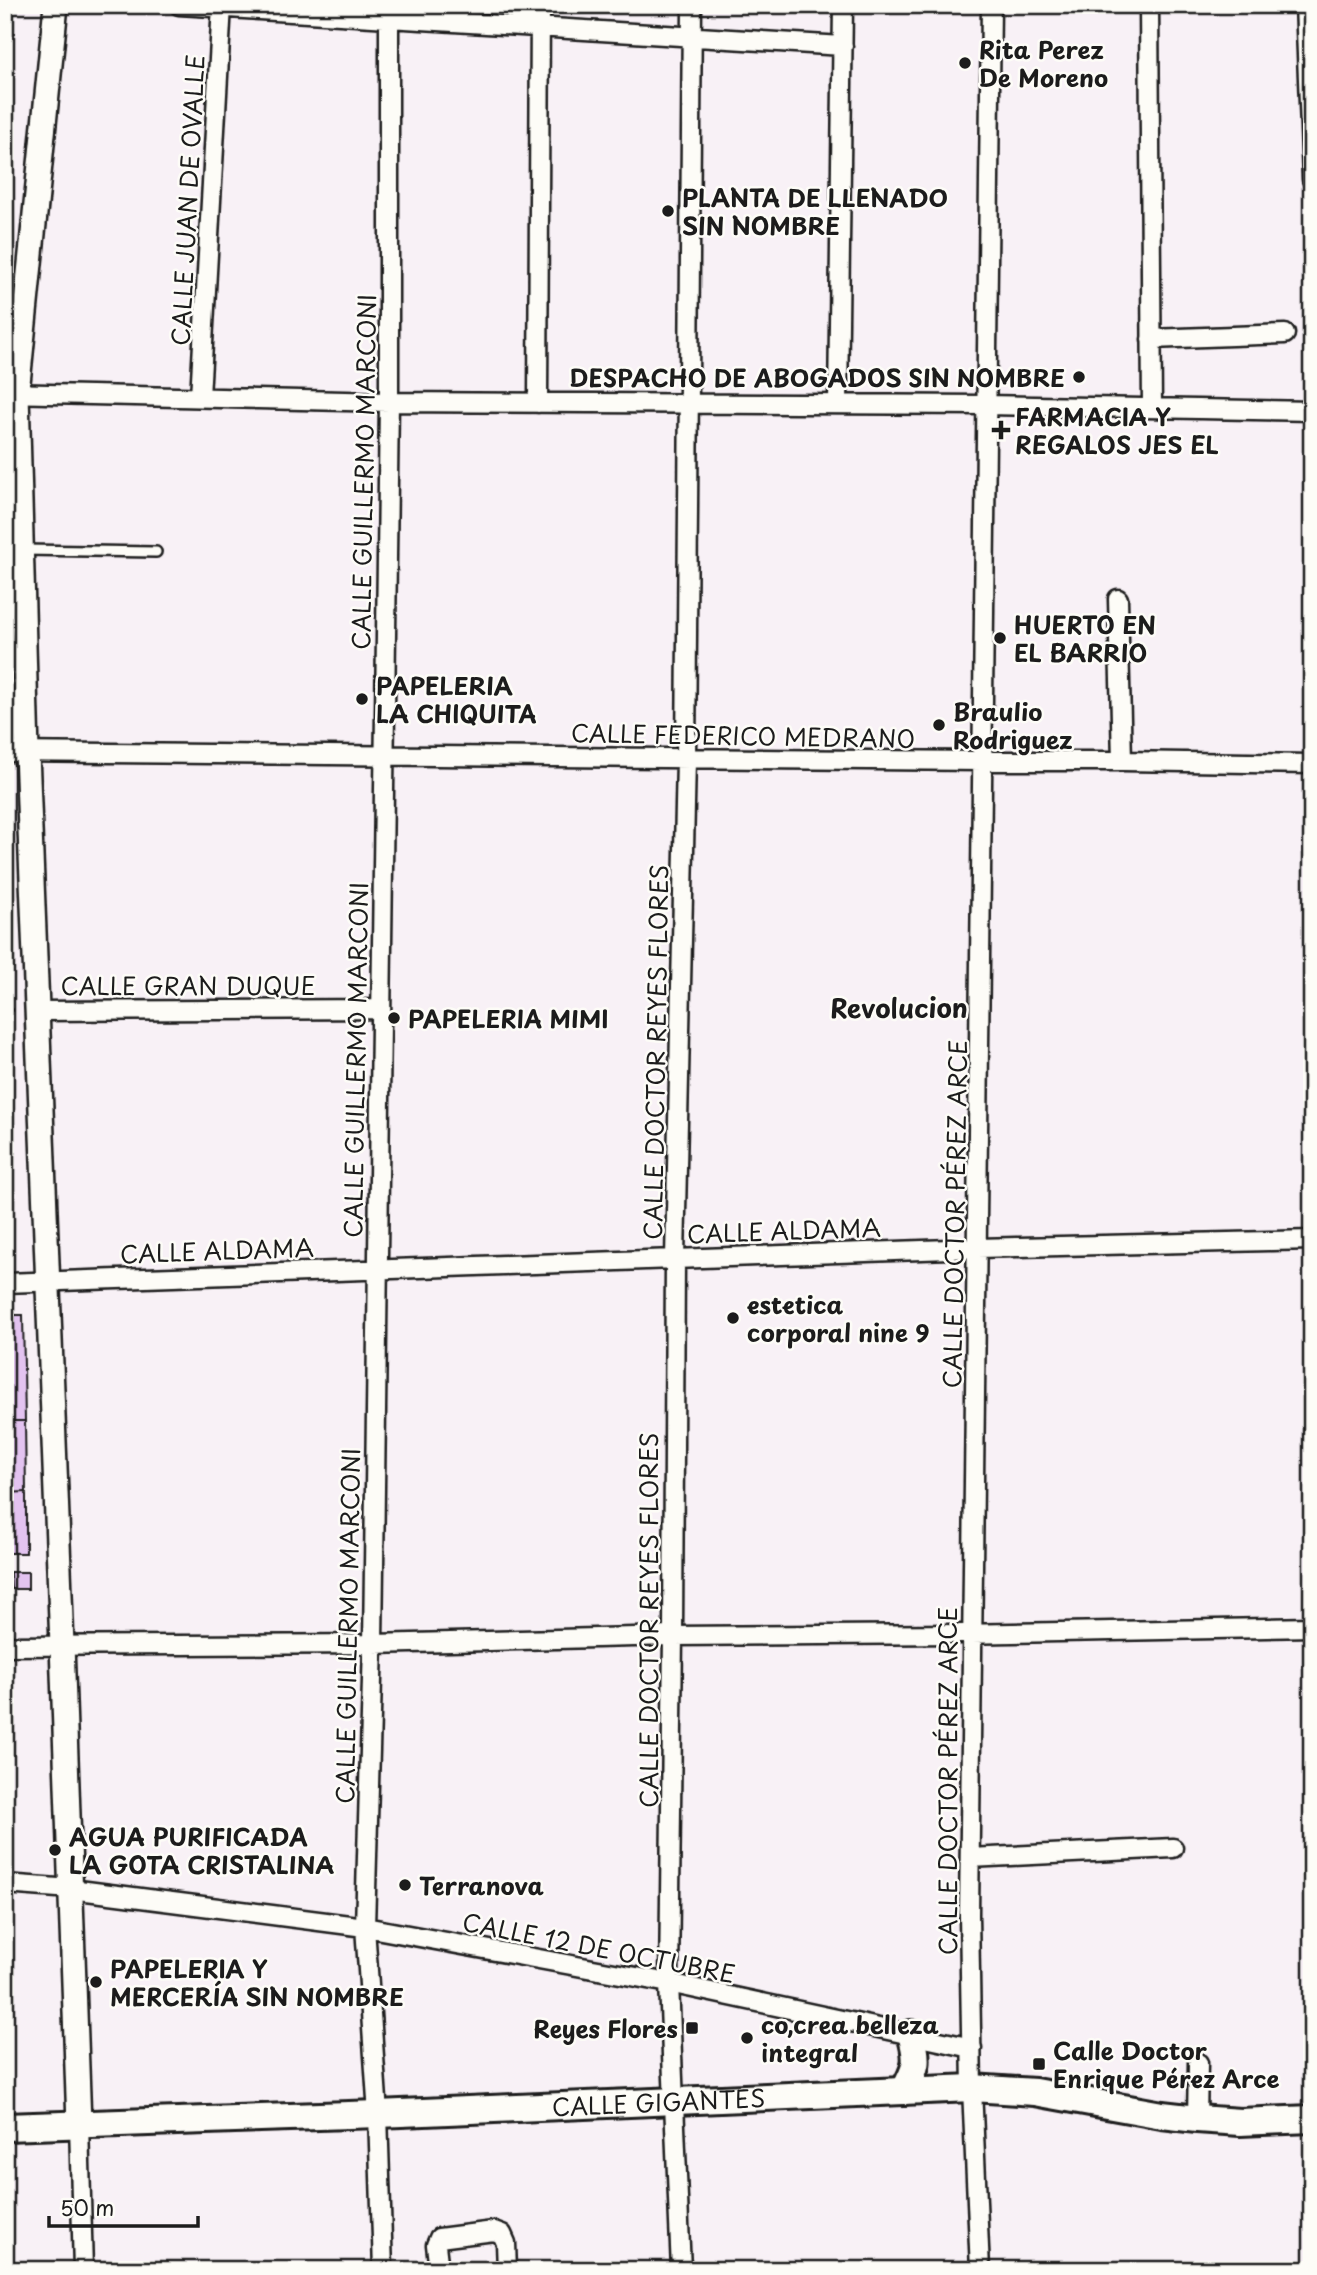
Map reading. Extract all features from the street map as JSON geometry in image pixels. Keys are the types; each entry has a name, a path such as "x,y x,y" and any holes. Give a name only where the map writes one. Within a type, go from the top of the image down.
{"main road":[{"path":"904,2091 917,2064 917,2053 911,2034"},
{"name":"CALLE GIGANTES","path":"5,2127 972,2088 1035,2092 1197,2119 1240,2122 1312,2119"}],"street":[{"path":"56,5 11,393 22,550 16,752 37,1011 83,2270"},
{"path":"178,5 389,11 540,27 843,46"},
{"path":"538,403 540,5"},
{"name":"CALLE DOCTOR REYES FLORES","path":"681,2270 669,1983 675,1258 686,759 692,5"},
{"path":"838,404 844,5"},
{"name":"CALLE DOCTOR PÉREZ ARCE","path":"980,2270 972,2088 970,1858 991,5"},
{"path":"1149,5 1152,408"},
{"path":"1305,5 1312,178"},
{"name":"CALLE JUAN DE OVALLE","path":"200,397 222,7"},
{"name":"CALLE GUILLERMO MARCONI","path":"383,2270 378,2114 365,1927 373,1644 389,402 389,11"},
{"path":"1151,339 1284,334"},
{"path":"11,393 389,402 986,405 1312,411"},
{"path":"1118,599 1122,761"},
{"name":"CALLE FEDERICO MEDRANO","path":"16,752 1312,764"},
{"name":"CALLE GRAN DUQUE","path":"37,1011 381,1009"},
{"name":"CALLE ALDAMA","path":"5,1283 978,1248 1312,1240"},
{"path":"5,1646 373,1644 673,1636 972,1634 1312,1627"},
{"path":"970,1858 1174,1848"},
{"name":"CALLE 12 DE OCTUBRE","path":"5,1884 71,1889 365,1927 669,1983 972,2048"},
{"path":"1197,2119 1198,2063"},
{"path":"439,2270 436,2245 439,2238 494,2231 502,2234 506,2243 507,2270"}],"lane":[{"path":"22,550 156,552"}],"building":[{"path":"5,1315 23,1315 25,1421 5,1421"},
{"path":"5,1421 25,1421 26,1492 5,1493"},
{"path":"26,1492 26,1553 5,1553 5,1493"},
{"path":"10,1572 28,1572 28,1589 11,1589"}],"place":[{"name":"Rita Perez De Moreno","path":"965,63"},
{"name":"PLANTA DE LLENADO SIN NOMBRE","path":"668,211"},
{"name":"DESPACHO DE ABOGADOS SIN NOMBRE","path":"1079,377"},
{"name":"FARMACIA Y REGALOS JES EL","path":"1001,430"},
{"name":"HUERTO EN EL BARRIO","path":"1000,638"},
{"name":"PAPELERIA LA CHIQUITA","path":"362,699"},
{"name":"Braulio Rodriguez","path":"939,725"},
{"name":"PAPELERIA MIMI","path":"394,1018"},
{"name":"estetica corporal nine 9","path":"733,1318"},
{"name":"AGUA PURIFICADA LA GOTA CRISTALINA","path":"55,1850"},
{"name":"Terranova","path":"405,1885"},
{"name":"PAPELERIA Y MERCERÍA SIN NOMBRE","path":"96,1982"},
{"name":"Reyes Flores","path":"692,2028"},
{"name":"co,crea belleza integral","path":"747,2038"},
{"name":"Calle Doctor Enrique Pérez Arce","path":"1039,2064"}],"district":[{"name":"Revolucion","path":"899,1007"}]}
